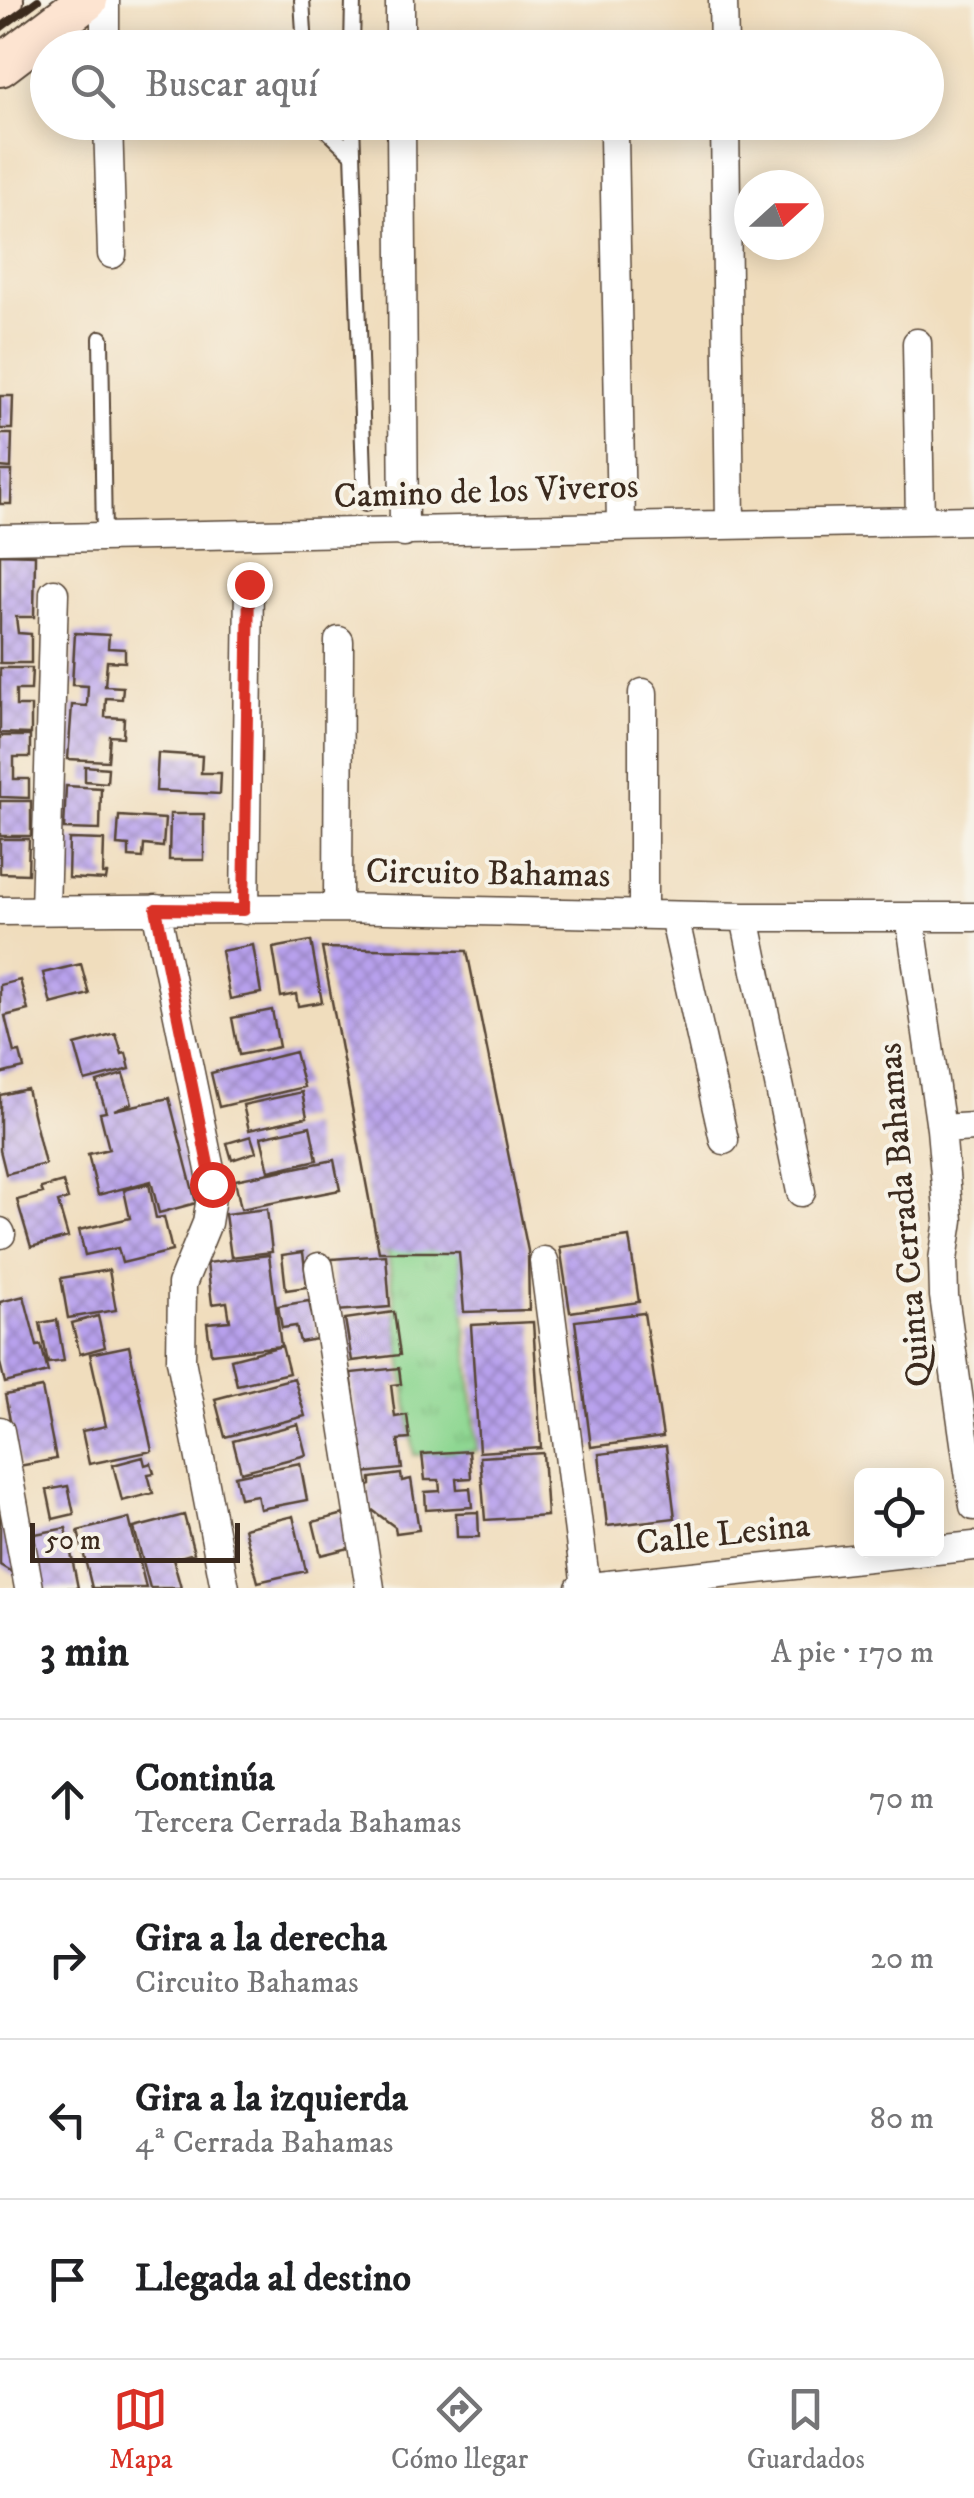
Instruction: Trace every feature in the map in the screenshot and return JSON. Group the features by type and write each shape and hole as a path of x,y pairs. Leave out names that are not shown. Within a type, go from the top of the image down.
{"main road":[{"path":"47,30 87,0"},
{"path":"0,66 30,43"}],"street":[{"path":"105,0 105,30"},
{"path":"400,0 400,30"},
{"path":"724,0 724,30"},
{"path":"109,140 112,254"},
{"path":"401,140 404,532"},
{"path":"614,140 621,525"},
{"path":"725,140 730,524"},
{"path":"917,343 920,521"},
{"name":"Camino de los Viveros","path":"0,539 974,520"},
{"path":"244,910 249,584"},
{"path":"45,910 54,593"},
{"path":"338,908 339,642"},
{"path":"643,914 644,693"},
{"name":"Circuito Bahamas","path":"0,912 338,908 974,918"},
{"path":"156,909 212,1184 207,1222 182,1284 181,1360 225,1588"},
{"path":"674,916 724,1140"},
{"path":"745,917 801,1192"},
{"name":"Quinta Cerrada Bahamas","path":"910,917 941,1129 949,1220 943,1260 944,1296 974,1506"},
{"path":"941,1129 974,1128"},
{"path":"544,1261 583,1588"},
{"path":"319,1267 370,1588"},
{"path":"0,1431 30,1588"},
{"name":"Calle Lesina","path":"944,1549 974,1546"},
{"name":"Calle Lesina","path":"583,1588 862,1558"}],"lane":[{"path":"302,0 304,30"},
{"path":"352,30 353,0"},
{"path":"337,140 352,154"},
{"path":"352,140 365,504"},
{"path":"101,338 104,539"}],"green space":[{"path":"361,1150 459,1252 477,1451 414,1455 388,1253 379,1252"}],"building":[{"path":"0,396 13,396 12,429 0,429"},
{"path":"0,434 12,434 11,468 0,467"},
{"path":"0,471 12,471 11,504 0,504"},
{"path":"0,554 35,555 34,617 16,617 18,633 31,634 31,663 0,663"},
{"path":"75,633 109,635 108,648 125,649 125,662 107,661 105,686 123,687 122,699 106,698 105,717 124,718 123,737 110,736 108,761 68,759 72,705 87,706 88,686 72,685"},
{"path":"0,668 32,668 31,690 16,690 16,706 31,706 31,734 0,733"},
{"path":"0,736 30,736 30,757 14,757 14,779 29,779 29,798 0,797"},
{"path":"158,753 202,756 201,773 221,773 220,794 156,791"},
{"path":"85,766 108,768 107,783 85,781"},
{"path":"66,786 101,788 100,830 64,829"},
{"path":"0,801 31,801 31,836 0,836"},
{"path":"170,814 204,814 204,860 169,860"},
{"path":"119,816 165,819 163,847 144,845 143,858 129,857 129,846 117,845"},
{"path":"0,839 29,839 28,874 0,873"},
{"path":"69,839 104,840 106,880 68,878"},
{"path":"311,941 322,1002 298,1006 296,994 281,997 273,948"},
{"path":"253,945 261,993 230,999 221,951"},
{"path":"322,948 467,951 528,1251 529,1310 464,1312 459,1252 379,1252"},
{"path":"81,964 89,994 51,1004 43,973"},
{"path":"20,980 28,1010 5,1016 14,1053 20,1052 24,1068 0,1074 0,985"},
{"path":"272,1010 279,1047 239,1055 232,1018"},
{"path":"116,1034 130,1069 85,1081 75,1045"},
{"path":"295,1052 304,1087 219,1107 211,1073"},
{"path":"123,1074 132,1103 114,1110 169,1098 196,1203 159,1213 151,1181 98,1195 88,1154 109,1149 100,1113 106,1112 97,1082"},
{"path":"27,1089 45,1164 6,1174 0,1150 0,1095"},
{"path":"302,1092 307,1117 249,1130 243,1105"},
{"path":"310,1126 317,1160 269,1171 261,1137"},
{"path":"251,1136 256,1152 232,1160 227,1143"},
{"path":"334,1160 340,1190 241,1209 235,1180"},
{"path":"63,1182 68,1199 58,1202 68,1237 31,1247 17,1200"},
{"path":"149,1184 156,1218 164,1217 172,1251 122,1263 118,1248 85,1255 79,1230 130,1218 124,1190"},
{"path":"267,1209 272,1252 231,1257 225,1214"},
{"path":"629,1237 639,1302 570,1312 560,1247"},
{"path":"303,1252 307,1287 286,1290 282,1255"},
{"path":"269,1255 281,1346 211,1354 207,1323 230,1321 227,1302 212,1304 207,1263"},
{"path":"386,1255 390,1307 336,1311 332,1259"},
{"path":"109,1270 116,1310 68,1318 61,1278"},
{"path":"24,1296 48,1372 5,1383 0,1363 0,1302"},
{"path":"309,1301 317,1339 300,1342 296,1326 282,1328 278,1306"},
{"path":"394,1312 400,1355 352,1361 345,1319"},
{"path":"644,1313 663,1437 591,1447 575,1321"},
{"path":"98,1316 105,1347 80,1354 72,1323"},
{"path":"57,1320 64,1361 48,1363 40,1323"},
{"path":"533,1322 541,1448 479,1452 471,1325"},
{"path":"129,1346 152,1451 89,1464 82,1431 106,1426 90,1354"},
{"path":"282,1346 289,1373 237,1385 231,1359"},
{"path":"399,1368 401,1384 391,1385 395,1417 407,1415 410,1439 398,1440 402,1469 363,1473 351,1373"},
{"path":"294,1378 305,1416 225,1437 215,1399"},
{"path":"42,1388 56,1459 19,1466 5,1395"},
{"path":"298,1424 306,1455 241,1472 233,1441"},
{"path":"666,1446 675,1518 607,1526 599,1454"},
{"path":"469,1451 471,1478 456,1479 457,1489 470,1488 472,1507 426,1510 425,1492 440,1491 439,1480 425,1480 422,1454"},
{"path":"543,1453 547,1516 485,1520 480,1457"},
{"path":"143,1457 145,1465 151,1463 154,1473 148,1474 153,1493 122,1501 113,1465"},
{"path":"300,1463 307,1500 260,1509 257,1495 240,1498 235,1476"},
{"path":"401,1474 402,1481 411,1479 419,1530 396,1533 395,1527 371,1509 368,1486 371,1478"},
{"path":"68,1486 74,1514 53,1519 47,1490"},
{"path":"8,1506 20,1577 0,1565 0,1508"},
{"path":"478,1512 479,1537 457,1537 456,1513"},
{"path":"348,1513 357,1546 321,1555 313,1522"},
{"path":"184,1515 194,1553 173,1559 181,1588 150,1588 134,1528"},
{"path":"293,1516 306,1571 258,1582 244,1528"},
{"path":"129,1518 146,1588 92,1588 78,1531"},
{"path":"66,1528 78,1588 35,1588 25,1536"}],"railway":[{"path":"0,28 38,0"}],"route":[{"path":"212,1184 156,909 244,910 249,584"}]}
